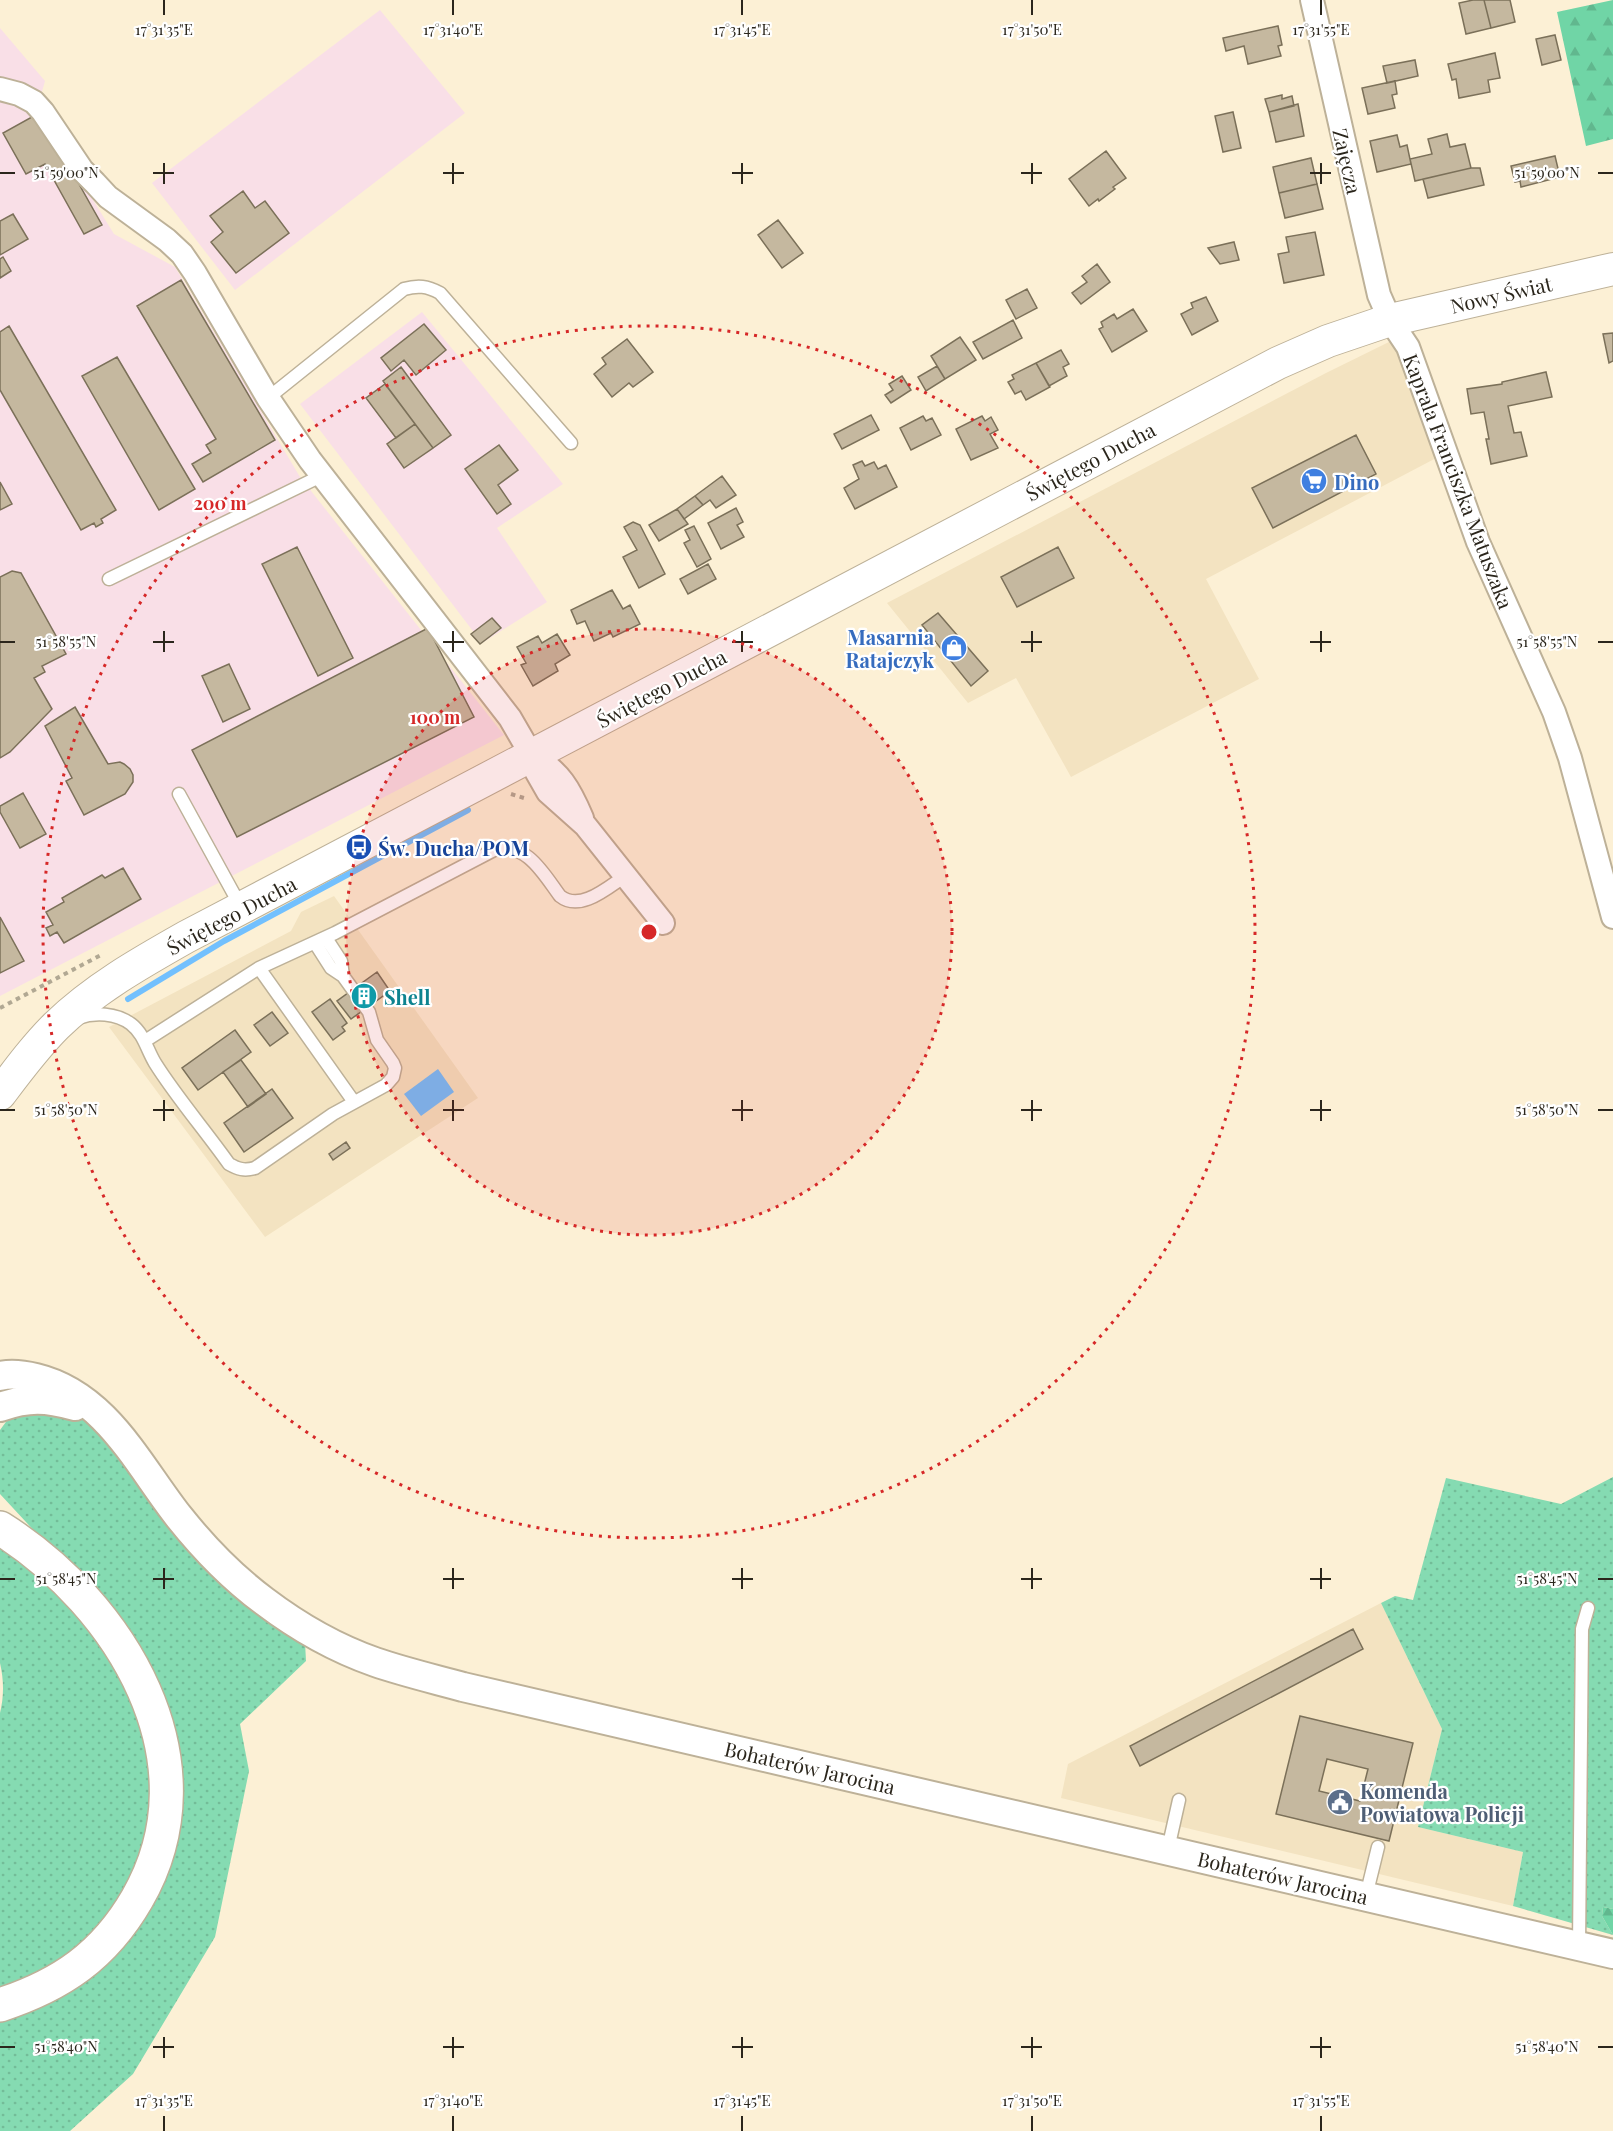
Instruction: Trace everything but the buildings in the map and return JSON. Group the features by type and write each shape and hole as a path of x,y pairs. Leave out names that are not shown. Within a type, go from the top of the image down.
{"highway":[{"path":"0,1504 44,1561"},
{"path":"0,1528 44,1561 105,1624 145,1691 157,1721 168,1788 163,1836 145,1885 129,1914 108,1940 78,1968 48,1987 0,2006"}],"main road":[{"name":"Nowy Świat","path":"1390,320 1613,269"},
{"name":"Świętego Ducha","path":"0,1094 25,1061 57,1026 130,969 1278,363 1328,341 1390,320"}],"street":[{"name":"Zajęcza","path":"1312,0 1379,295 1390,320"},
{"path":"0,89 19,94 34,102 82,170 94,183 182,254 268,398 321,476 510,718 532,756 536,771 548,792 585,825 663,923"},
{"name":"Kaprala Franciszka Matuszaka","path":"1390,320 1408,347 1478,542 1554,712 1570,758 1613,917"},
{"name":"Bohaterów Jarocina","path":"0,1376 8,1374 27,1376 55,1384 82,1398 112,1425 181,1519 223,1565 262,1599 307,1631 374,1661 463,1687 1613,1954"},
{"path":"0,1407 16,1401 37,1399 53,1400 101,1413"}],"lane":[{"path":"268,398 404,289 413,286 427,287 440,293 571,443"},
{"path":"109,579 321,476"},
{"path":"179,794 242,908"},
{"path":"145,1041 259,968 320,940 501,848 518,850 525,854 566,901 582,901 626,876"},
{"path":"57,1026 95,1014 124,1020 132,1025 145,1041 155,1063 229,1164 246,1171 260,1166 354,1102 391,1081 395,1068 391,1058 377,1040 369,1012 343,976 331,968 320,940"},
{"path":"259,968 354,1102"},
{"path":"1578,1946 1582,1629 1588,1608"},
{"path":"1168,1849 1179,1800"},
{"path":"1366,1896 1378,1847"}],"shaded area":[{"path":"380,10 465,113 235,290 152,183"},
{"path":"0,28 45,81 37,109 114,234 175,267 300,477 504,735 0,996"},
{"path":"422,312 563,484 497,528 547,602 482,643 300,404"},
{"path":"1393,340 1440,456 1206,579 1259,679 1071,777 1016,678 968,703 887,603 1326,373"},
{"path":"334,896 478,1098 265,1237 109,1027 291,931 301,912"},
{"path":"1381,1603 1442,1729 1418,1827 1523,1852 1513,1906 1061,1798 1068,1764"}],"green space":[{"path":"1613,0 1613,139 1586,146 1557,12"},
{"path":"14,1411 81,1413 305,1642 306,1661 240,1724 249,1771 215,1937 133,2074 70,2131 0,2131 0,2018 85,1975 177,1783 64,1563 0,1494 0,1430"},
{"path":"1613,1477 1613,1909 1603,1907 1602,1916 1613,1935 1513,1906 1523,1852 1418,1827 1442,1729 1381,1603 1395,1596 1413,1600 1446,1478 1561,1504"},
{"path":"0,1536 57,1594 103,1647 129,1685 154,1774 146,1852 95,1939 0,1996 0,1713 3,1688 0,1663"},
{"path":"1603,1907 1613,1909 1613,1935 1602,1916"}],"water":[{"path":"438,1069 454,1092 421,1116 404,1094"}],"waterway":[{"path":"128,999 224,941 468,810"}],"place":[{"name":"Dino","path":"1314,481"},
{"name":"Masarnia Ratajczyk","path":"954,648"},
{"name":"Św. Ducha/POM","path":"359,847"},
{"name":"Shell","path":"364,996"},
{"name":"Komenda Powiatowa Policji","path":"1340,1802"}]}
